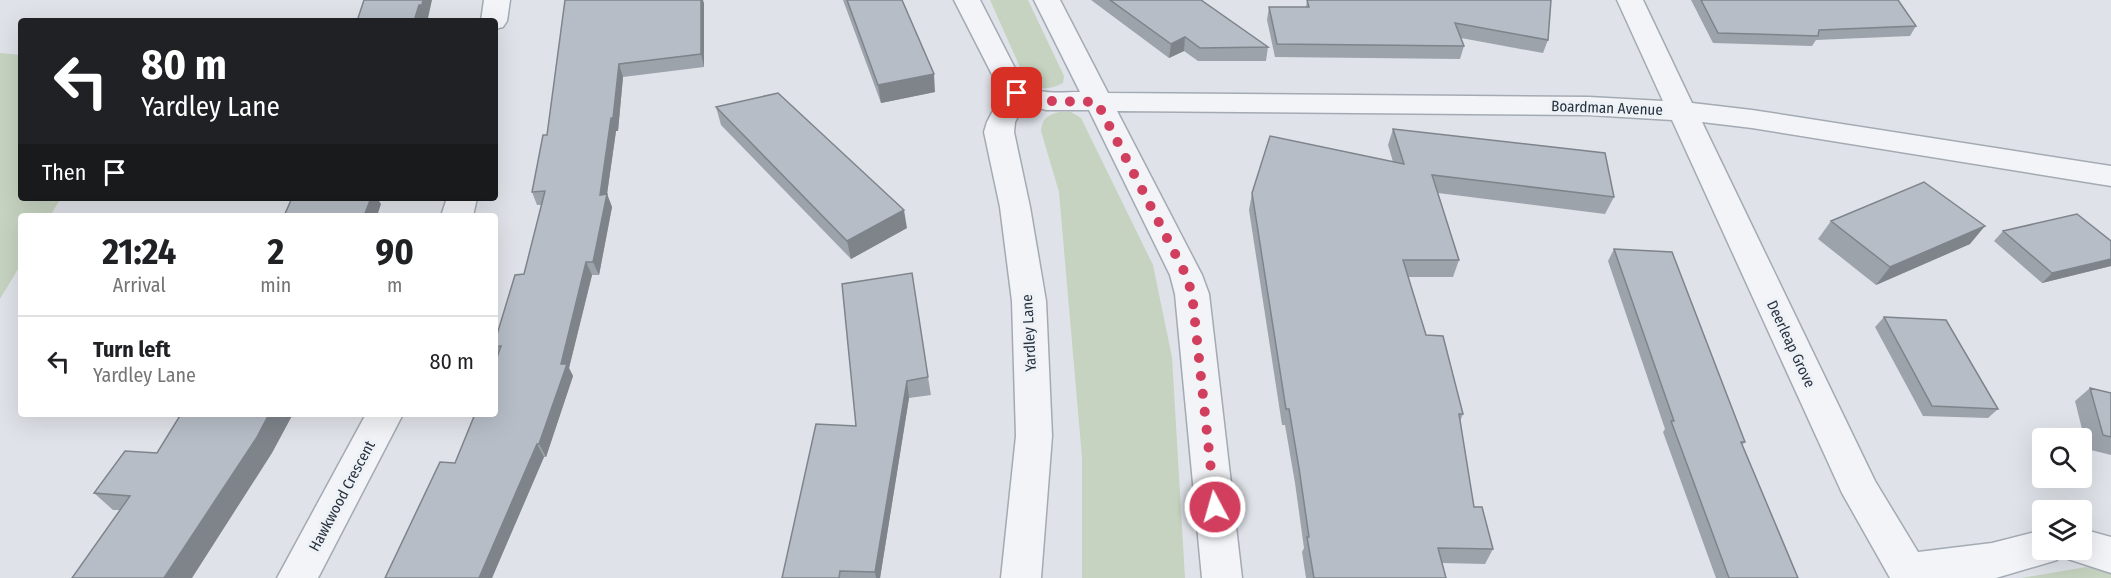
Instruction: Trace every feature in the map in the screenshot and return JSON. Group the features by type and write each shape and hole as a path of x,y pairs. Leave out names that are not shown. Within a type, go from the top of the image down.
{"street":[{"path":"494,18 497,0"},
{"path":"967,0 1010,86 1017,93 1046,101 1097,102"},
{"path":"1047,0 1186,275 1192,294 1222,578"},
{"name":"Deerleap Grove","path":"1630,0 1861,493 1910,575 1992,561 2032,551"},
{"name":"Yardley Lane","path":"1017,93 1001,122 999,132 1015,207 1029,301 1034,436 1021,578"},
{"name":"Boardman Avenue","path":"1097,102 1589,106 1683,111 1752,119 2111,176"},
{"name":"Hawkwood Crescent","path":"297,578 383,417"},
{"path":"2092,550 2111,555"}],"green space":[{"path":"990,0 1028,0 1064,76 1063,83 1045,88 1027,83"},
{"path":"0,53 18,55 18,201 59,201 52,213 18,213 18,269 0,299"},
{"path":"1059,112 1071,112 1081,118 1153,265 1172,357 1185,578 1082,578 1082,458 1059,192 1041,131 1046,118"},
{"path":"2086,567 2108,570 2111,572 2111,578 2021,578"}],"building":[{"path":"364,0 423,0 415,18 358,18"},
{"path":"565,0 701,0 701,54 619,64 613,118 611,118 600,195 607,194 593,262 586,262 561,364 567,364 539,444 537,444 479,578 385,578 440,462 455,463 474,417 498,417 498,354 501,346 498,346 498,331 515,275 524,274 545,191 532,192 543,135 547,135"},
{"path":"847,0 902,0 934,74 878,85"},
{"path":"1110,0 1201,0 1268,47 1200,48 1185,37 1171,44"},
{"path":"1307,0 1551,0 1548,40 1455,23 1464,46 1277,44 1269,7 1309,7"},
{"path":"1701,0 1898,0 1916,26 1819,30 1818,36 1718,33"},
{"path":"778,93 904,210 847,241 716,107"},
{"path":"1393,129 1605,153 1614,197 1432,175 1459,260 1403,260 1426,335 1443,336 1463,414 1459,414 1474,507 1482,507 1493,549 1438,548 1446,578 1314,578 1299,468 1289,409 1286,409 1252,193 1270,136 1404,164"},
{"path":"1924,182 1985,226 1890,267 1831,221"},
{"path":"291,201 370,201 365,213 285,213"},
{"path":"2077,214 2111,241 2111,259 2052,273 2003,231"},
{"path":"1614,249 1672,252 1745,442 1741,442 1798,578 1729,578 1671,421 1674,421"},
{"path":"912,273 928,377 907,381 875,572 840,571 839,578 782,578 816,424 856,426 842,284"},
{"path":"1884,317 1946,320 1998,409 1932,406"},
{"path":"2090,388 2111,393 2111,437 2103,435"},
{"path":"179,417 267,417 257,437 164,578 72,578 130,496 94,493 125,451 157,453"}],"route":[{"path":"1017,93 1046,101 1097,102 1186,275 1192,294 1215,507"}]}
